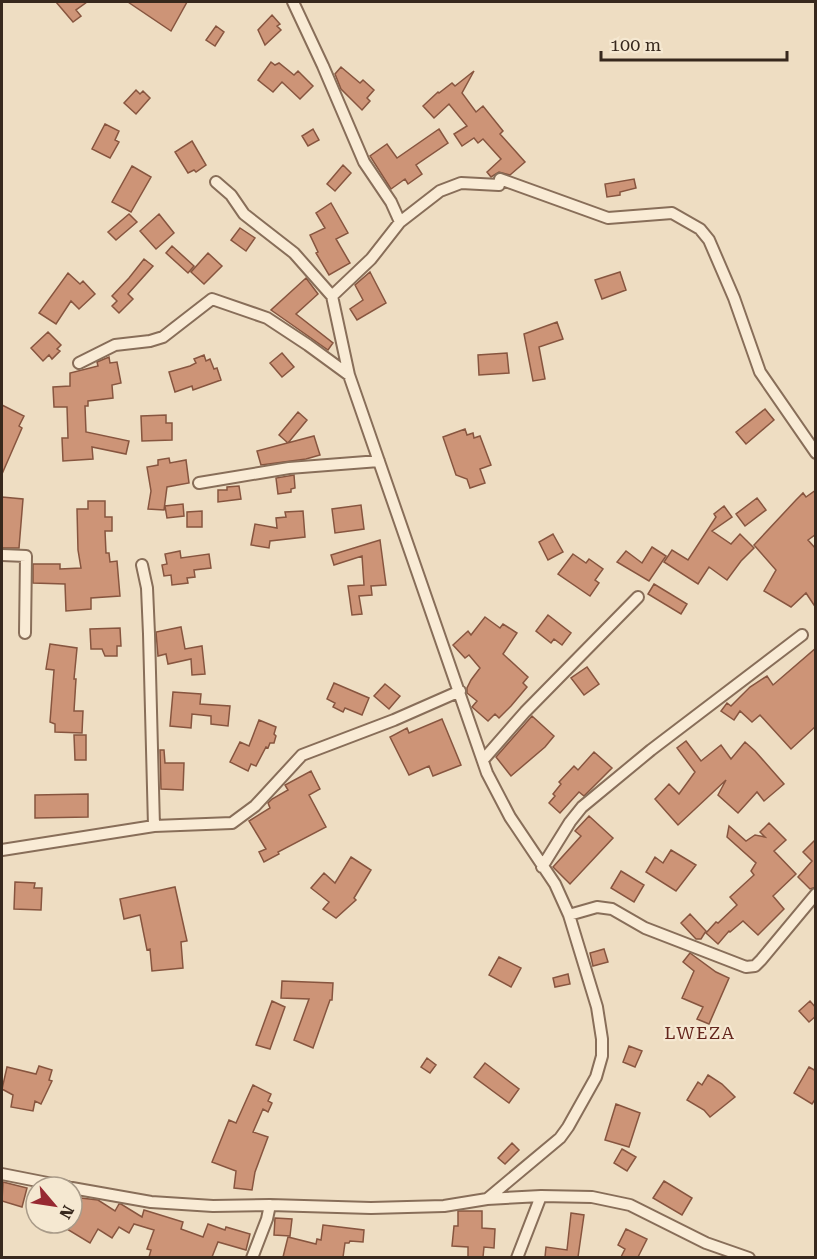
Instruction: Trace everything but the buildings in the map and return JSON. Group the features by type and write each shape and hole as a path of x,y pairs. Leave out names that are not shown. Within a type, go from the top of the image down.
{"street":[{"path":"293,2 364,162 391,202 400,222"},
{"path":"332,296 371,259 400,222 440,191 462,183 499,185 500,179 608,218 672,213 691,222 709,240 734,298 760,372 816,453"},
{"path":"216,182 231,195 244,214 294,253 332,296 349,375 487,773 510,818 555,884 569,915 597,1007 602,1039 600,1065 578,1113 560,1138 487,1199"},
{"path":"79,363 115,345 150,341 163,337 212,299 267,318 349,375"},
{"path":"199,483 289,468 379,461"},
{"path":"2,555 26,556 25,633"},
{"path":"142,565 147,588 154,826"},
{"path":"483,760 532,704 638,597"},
{"path":"542,867 582,807 651,750 802,635"},
{"path":"2,850 154,826 232,823 255,806 302,755 394,720 460,691"},
{"path":"569,915 597,907 612,909 645,928 746,967 752,967 761,960 816,894"},
{"path":"2,1174 24,1178"},
{"path":"84,1190 151,1202 213,1206 270,1204 371,1208 434,1207 487,1199 592,1197 630,1205 706,1243 749,1257"},
{"path":"517,1257 541,1197"},
{"path":"252,1257 267,1219 270,1204"}],"district":[{"name":"LWEZA","path":"700,1033"}]}
